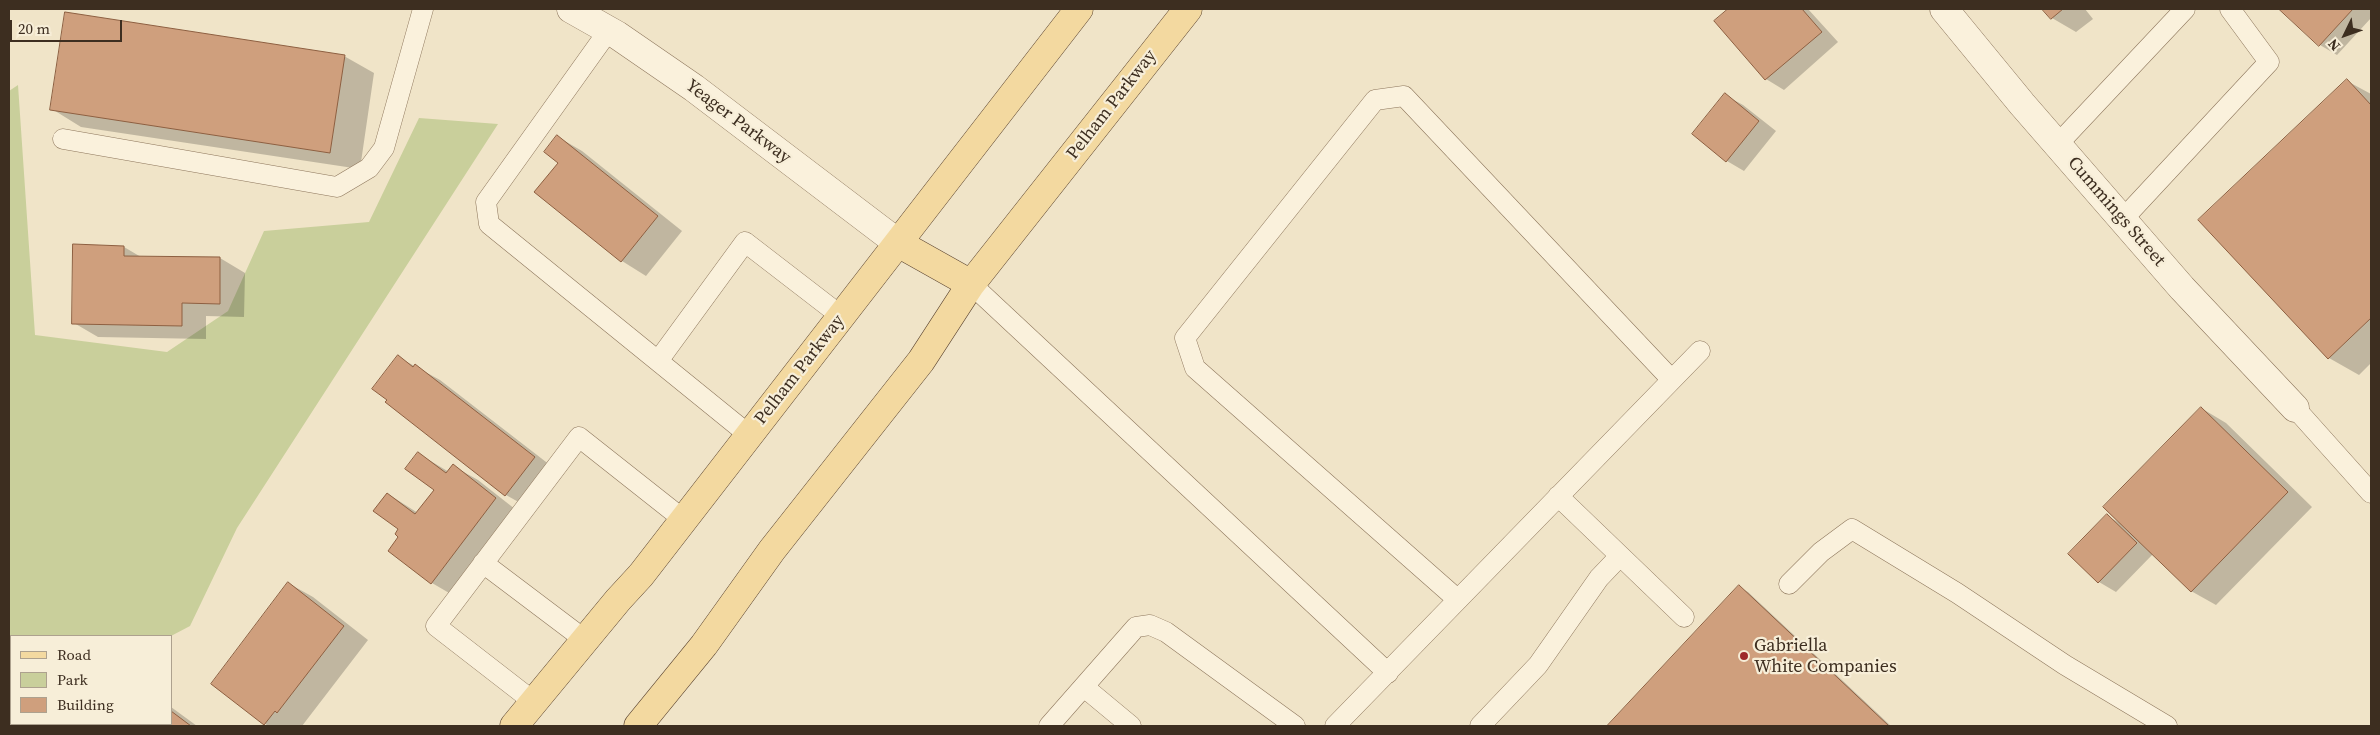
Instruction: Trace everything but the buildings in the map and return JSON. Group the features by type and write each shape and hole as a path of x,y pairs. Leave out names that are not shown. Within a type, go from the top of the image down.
{"main road":[{"name":"Pelham Parkway","path":"514,726 684,520 1079,9"},
{"name":"Pelham Parkway","path":"638,726 704,646 772,550 921,361 971,284 1188,9"},
{"path":"898,243 971,284"}],"street":[{"name":"Yeager Parkway","path":"572,9 608,30 694,88 898,243"},
{"name":"Cummings Street","path":"1944,9 2057,145 2182,288 2295,408"}],"lane":[{"path":"63,139 337,187 369,168 384,148 423,9"},
{"path":"2057,145 2185,9"},
{"path":"2123,220 2269,62 2230,9"},
{"path":"608,30 486,202 489,224 749,435"},
{"path":"1458,600 1195,368 1185,338 1375,100 1404,96 1671,379"},
{"path":"658,361 745,242 841,316"},
{"path":"971,284 1388,673"},
{"path":"1335,726 1700,351"},
{"path":"2295,408 2371,493"},
{"path":"534,702 436,626 579,437 684,520"},
{"path":"1558,496 1684,617"},
{"path":"1789,584 1821,552 1852,529 2065,665 2167,726"},
{"path":"1480,726 1538,666 1599,578 1620,556"},
{"path":"483,563 585,640"},
{"path":"1049,726 1136,626 1150,625 1166,632 1295,726"},
{"path":"1084,687 1131,726"}],"green space":[{"path":"18,85 35,335 167,352 228,311 264,231 369,222 419,118 498,124 237,528 190,626 172,635 10,635 10,725 42,726 9,726 9,91"}],"place":[{"name":"Gabriella White Companies","path":"1744,656"}]}
